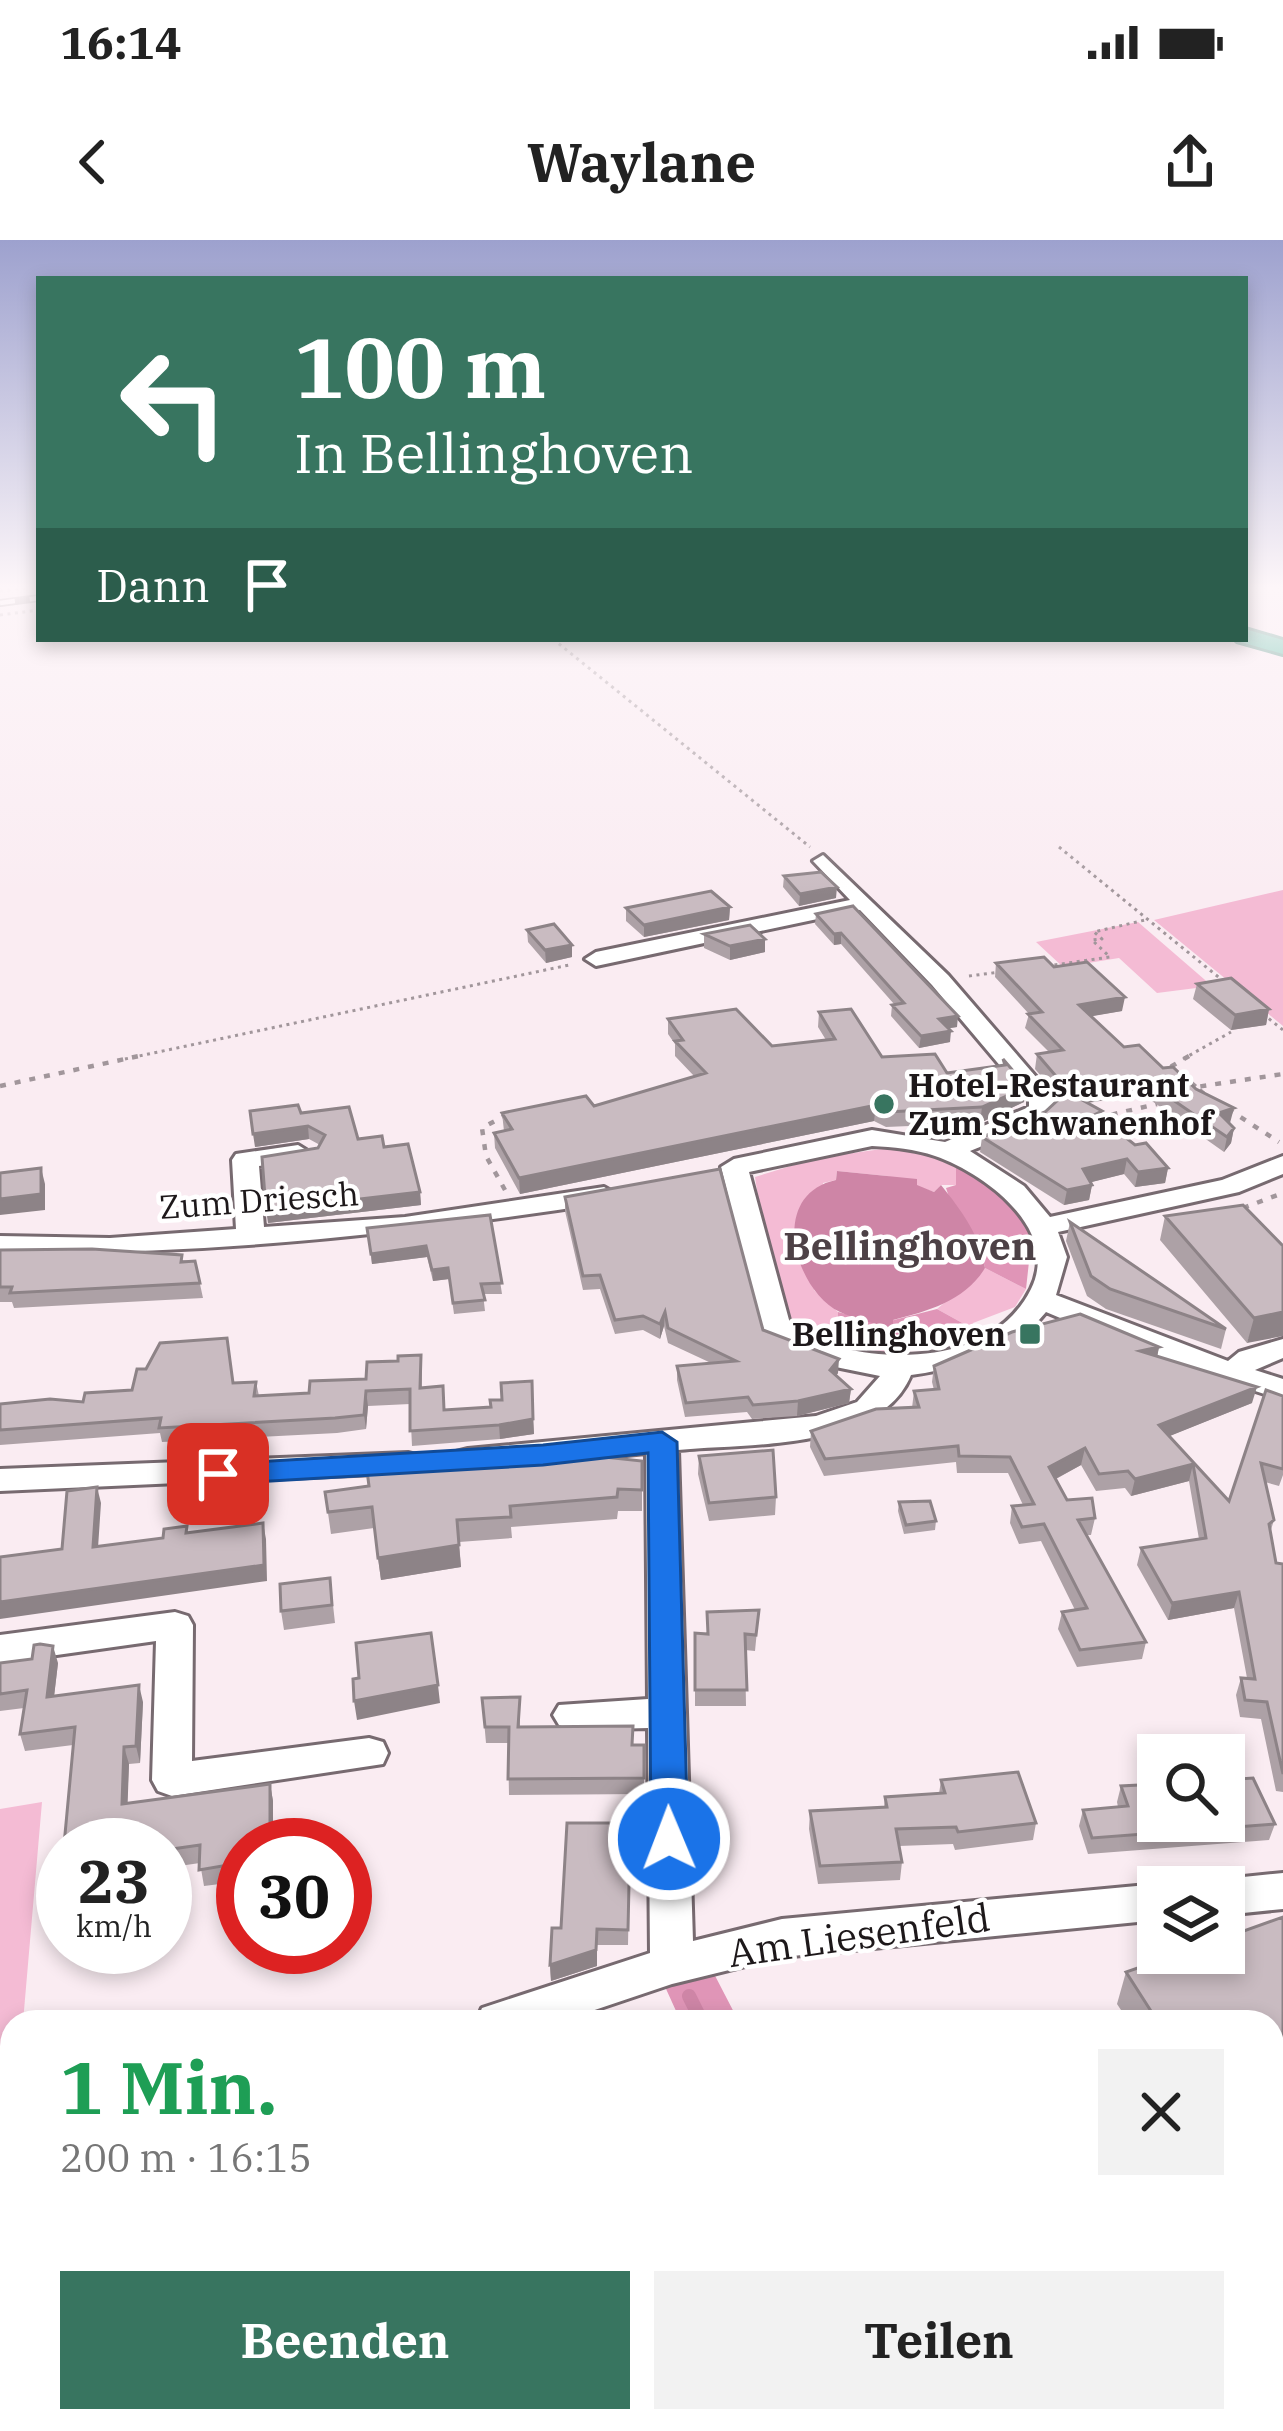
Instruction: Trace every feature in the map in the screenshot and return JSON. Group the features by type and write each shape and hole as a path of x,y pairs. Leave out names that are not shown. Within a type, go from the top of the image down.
{"street":[{"path":"823,861 940,980 1042,1099 1042,1109 1031,1117 952,1150"},
{"path":"596,959 865,903"},
{"path":"872,1138 920,1140 952,1150 992,1172 1047,1226 1052,1266 1042,1300 1019,1328 934,1364 899,1367 852,1364 778,1336 723,1170 872,1138"},
{"path":"251,1237 245,1160 310,1151"},
{"path":"1047,1226 1230,1186 1283,1164"},
{"name":"Zum Driesch","path":"0,1244 110,1246 251,1237 518,1210 624,1191"},
{"path":"1042,1300 1283,1390"},
{"path":"1232,1374 1250,1359 1283,1348"},
{"path":"0,1480 262,1473 543,1455 662,1442 862,1416 892,1394 899,1367"},
{"path":"662,1442 672,1965"},
{"path":"0,1649 175,1625 172,1780 369,1753"},
{"path":"572,1715 667,1713"},
{"path":"1245,1895 1283,1892"},
{"name":"Am Liesenfeld","path":"535,2010 672,1965 782,1938 1137,1904"}],"path":[{"path":"615,690 823,861"},
{"path":"1059,848 1221,979"},
{"path":"1042,967 1110,957 1092,940 1102,939 1094,932 1148,920"},
{"path":"0,1086 596,959"},
{"path":"940,980 1005,971"},
{"path":"1254,1006 1283,1030"},
{"path":"1182,1099 1204,1094 1172,1066 1231,1032"},
{"path":"1196,1087 1283,1074"},
{"path":"1042,1099 1072,1105 1094,1118 1160,1104"},
{"path":"1224,1106 1283,1145"},
{"path":"509,1114 482,1128 481,1141 518,1210"},
{"path":"1256,1222 1242,1209 1283,1193"}],"shaded area":[{"path":"1283,890 1283,1026 1154,920"},
{"path":"1138,922 1212,986 1157,993 1119,958 1063,967 1036,942"},
{"path":"896,1147 956,1162 956,1185 941,1185 934,1192 887,1176 837,1171 836,1180 823,1183 814,1290 838,1312 836,1345 791,1323 762,1223 755,1177 817,1158"},
{"path":"956,1162 985,1180 1033,1225 1026,1289 985,1268 977,1242 946,1188 956,1185"},
{"path":"837,1171 917,1179 917,1185 934,1192 941,1185 974,1234 985,1268 956,1297 893,1320 893,1328 840,1312 811,1285 795,1244 801,1204 815,1189 836,1180"},
{"path":"985,1268 1026,1289 1015,1307 973,1323 975,1330 937,1309"},
{"path":"937,1309 975,1330 896,1354 836,1345 838,1312 882,1323"},
{"path":"42,1802 41,1818 36,1818 24,2010 0,2010 0,1809"},
{"path":"710,1966 733,2010 676,2010 662,1980"}],"building":[{"path":"821,872 837,887 800,894 784,876"},
{"path":"711,891 730,907 644,925 626,908"},
{"path":"853,906 958,1016 939,1019 951,1031 921,1036 892,1005 904,1003 841,933 834,934 816,914"},
{"path":"554,924 572,945 545,950 527,930"},
{"path":"750,925 765,939 730,946 704,934"},
{"path":"1044,957 1054,967 1087,962 1125,997 1079,1005 1124,1047 1139,1045 1163,1068 1173,1067 1196,1089 1234,1108 1219,1113 1234,1128 1227,1137 1144,1080 1068,1092 1102,1111 1096,1114 1135,1145 1146,1143 1168,1168 1138,1172 1127,1159 1083,1169 1092,1185 1067,1190 982,1137 1045,1112 1060,1098 1061,1082 1037,1054 1063,1050 1028,1014 1042,1012 996,963"},
{"path":"1231,978 1269,1009 1235,1015 1197,984"},
{"path":"736,1009 772,1046 835,1039 819,1012 851,1009 882,1057 935,1054 947,1073 1005,1065 1003,1059 1027,1087 982,1107 887,1112 876,1105 519,1178 494,1133 512,1129 502,1113 586,1096 594,1106 706,1073 675,1041 683,1040 668,1019"},
{"path":"298,1105 301,1113 349,1107 358,1139 382,1136 384,1147 408,1144 420,1192 266,1210 262,1157 318,1148 325,1135 308,1126 253,1134 250,1111"},
{"path":"41,1168 41,1194 0,1199 0,1173"},
{"path":"720,1169 763,1330 839,1359 830,1370 851,1389 753,1405 748,1397 686,1403 677,1366 736,1361 668,1328 665,1312 660,1324 643,1316 615,1320 600,1275 583,1276 565,1197"},
{"path":"1243,1205 1283,1246 1283,1312 1254,1318 1165,1216"},
{"path":"490,1215 502,1283 481,1284 485,1300 453,1303 448,1268 432,1270 426,1246 371,1254 367,1228"},
{"path":"1070,1222 1226,1329 1110,1289 1091,1276"},
{"path":"0,1250 182,1255 181,1262 195,1261 200,1283 10,1293 12,1287 0,1287"},
{"path":"1080,1314 1159,1347 1140,1351 1257,1387 1159,1425 1229,1501 1266,1390 1283,1396 1283,1469 1261,1463 1274,1520 1269,1524 1276,1563 1283,1564 1283,1774 1267,1702 1245,1700 1241,1678 1255,1679 1239,1592 1172,1603 1141,1548 1206,1538 1193,1464 1135,1479 1128,1471 1099,1474 1085,1448 1049,1467 1067,1500 1092,1498 1095,1518 1078,1520 1146,1642 1080,1650 1062,1612 1087,1608 1044,1524 1022,1527 1012,1506 1034,1504 1010,1457 959,1456 958,1446 825,1459 811,1431 876,1409 919,1407 914,1391 939,1389 934,1366 1012,1332"},
{"path":"227,1338 233,1383 256,1382 254,1396 309,1393 310,1381 366,1379 367,1362 421,1355 420,1388 443,1386 444,1410 491,1407 490,1400 502,1400 501,1383 532,1381 533,1419 410,1431 410,1389 366,1391 364,1415 335,1418 159,1428 161,1418 0,1430 0,1404 50,1399 83,1402 85,1393 132,1390 137,1369 146,1369 160,1343"},
{"path":"503,1448 505,1463 595,1456 642,1461 642,1490 618,1489 617,1497 510,1506 511,1517 457,1520 459,1545 378,1558 372,1507 328,1512 325,1492 369,1486 366,1463"},
{"path":"773,1450 776,1497 709,1503 699,1456"},
{"path":"97,1487 93,1547 163,1538 164,1529 187,1526 186,1533 263,1523 264,1565 0,1602 0,1557 62,1549 67,1491"},
{"path":"930,1501 936,1521 906,1525 899,1502"},
{"path":"330,1578 332,1605 281,1611 280,1584"},
{"path":"759,1610 756,1635 745,1634 747,1690 695,1690 695,1633 708,1634 707,1612"},
{"path":"431,1633 438,1685 354,1701 353,1679 359,1678 356,1643"},
{"path":"34,1645 53,1646 47,1697 139,1685 136,1746 124,1747 122,1804 270,1784 270,1818 216,1818 216,1867 199,1870 200,1845 192,1846 192,1818 67,1818 75,1727 20,1734 27,1690 0,1694 0,1663 32,1659"},
{"path":"520,1697 518,1727 633,1726 632,1745 644,1745 644,1778 508,1779 509,1727 485,1727 482,1698"},
{"path":"1018,1772 1036,1823 958,1832 956,1827 896,1829 902,1862 820,1866 810,1811 887,1807 885,1797 945,1793 941,1780"},
{"path":"1253,1778 1275,1824 1245,1826 1245,1779"},
{"path":"1137,1785 1137,1835 1092,1838 1083,1810 1128,1806 1121,1786"},
{"path":"567,1823 619,1823 618,1838 630,1838 628,1930 597,1929 596,1950 550,1965 552,1928 561,1928"},
{"path":"1283,1917 1283,2010 1150,2010 1126,1972 1137,1968 1137,1974 1245,1974 1245,1931"}],"waterway":[{"path":"689,1996 696,2010"}],"place":[{"name":"Hotel-Restaurant Zum Schwanenhof","path":"884,1104"},
{"name":"Bellinghoven","path":"1030,1334"}],"district":[{"name":"Bellinghoven","path":"910,1246"}],"route":[{"path":"218,1474 543,1455 662,1442 669,1839"}]}
